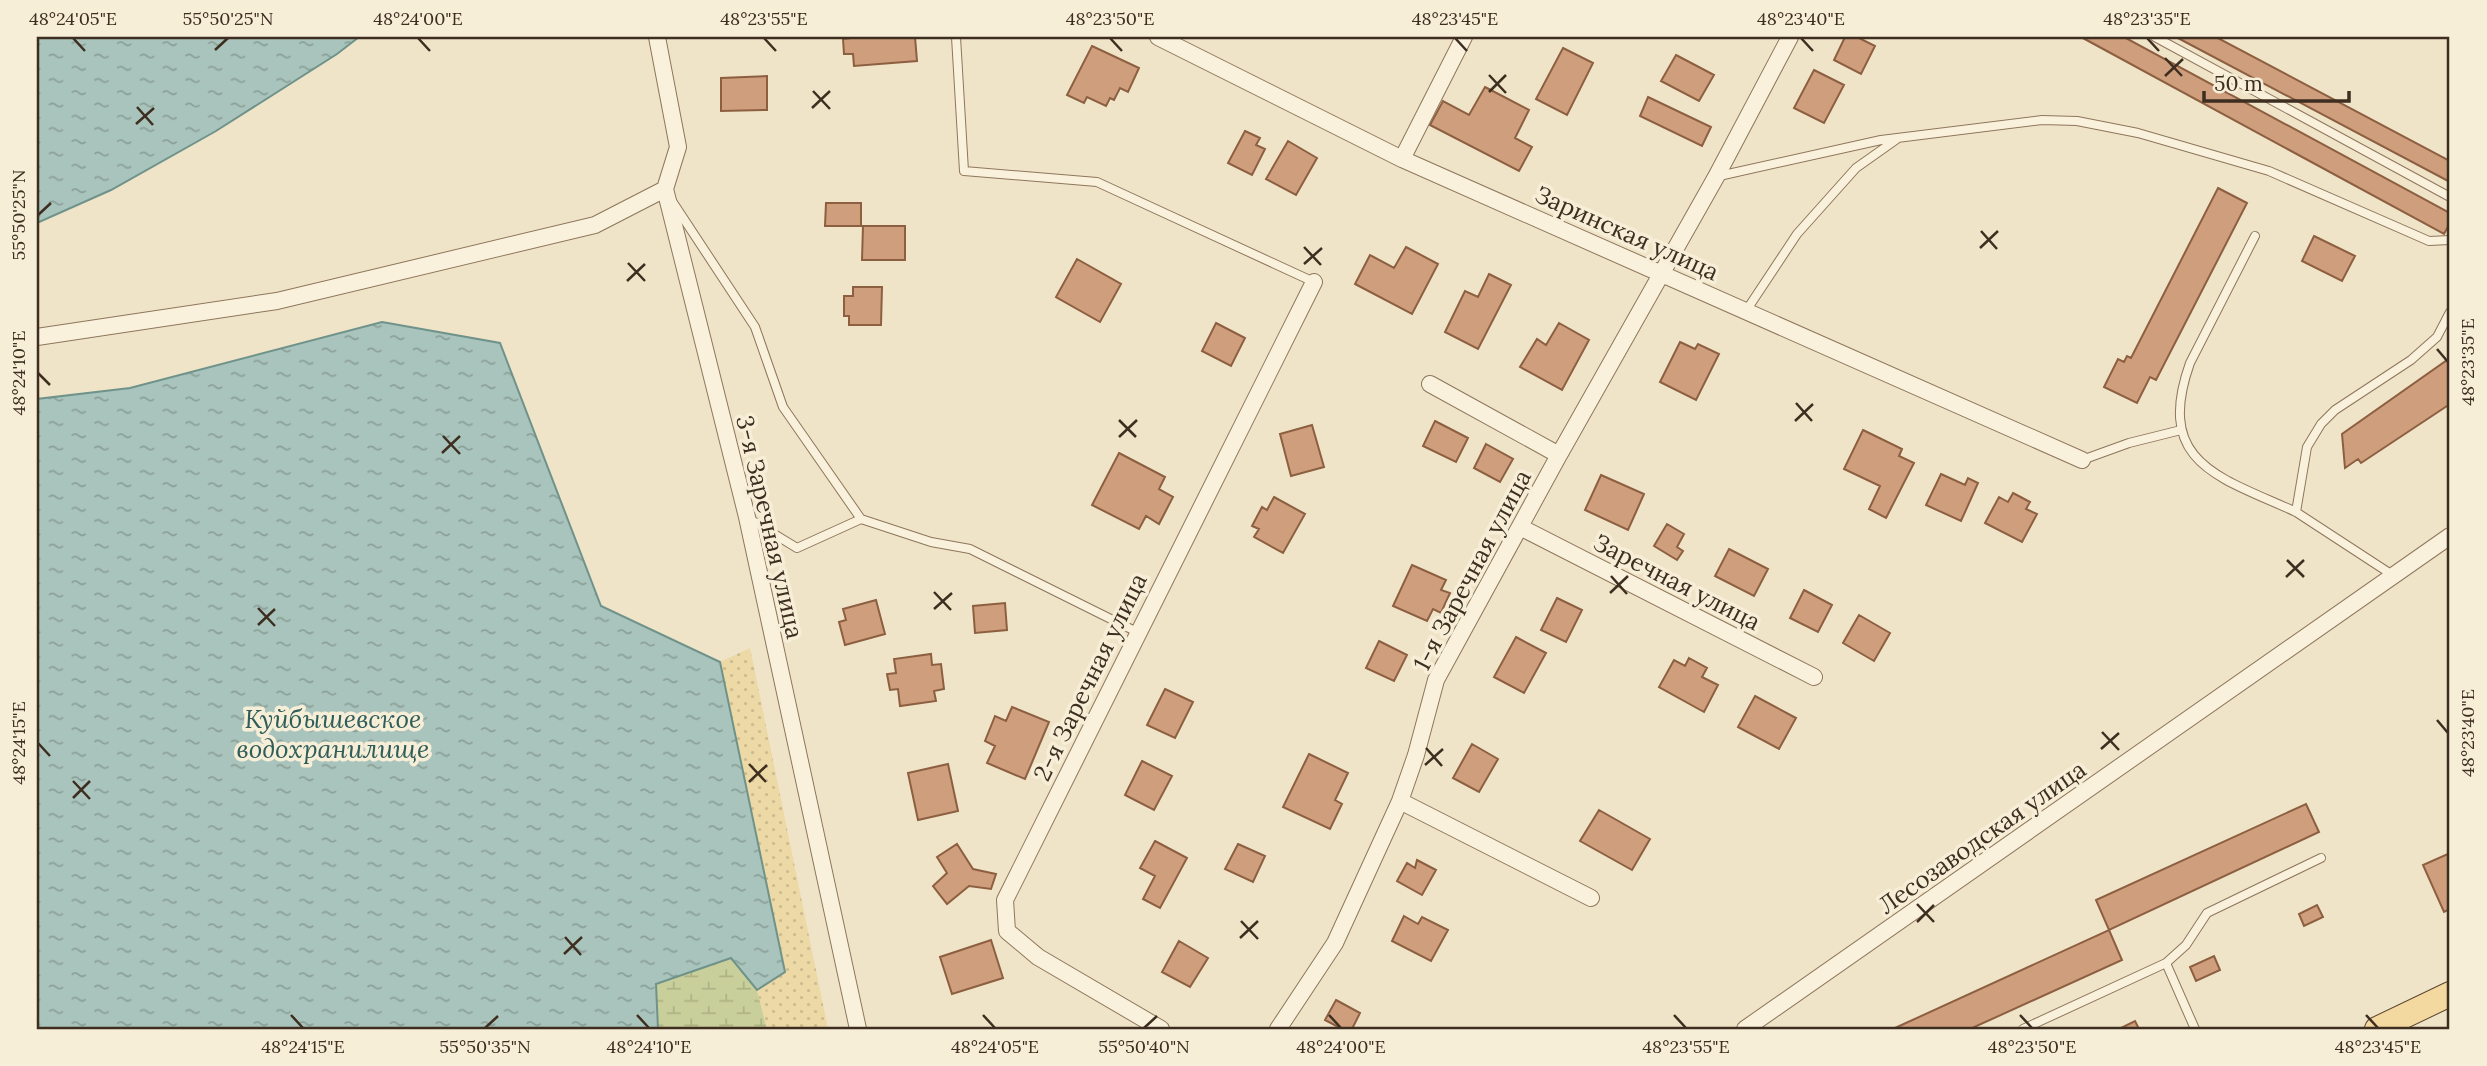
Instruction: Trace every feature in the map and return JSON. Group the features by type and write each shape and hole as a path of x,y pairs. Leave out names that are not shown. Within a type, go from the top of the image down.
{"main road":[{"path":"2377,1029 2450,994"}],"street":[{"path":"37,337 277,301 595,225 664,189 678,146 657,37"},
{"name":"Заринская улица","path":"1158,37 1402,159 2082,460"},
{"path":"1402,159 1464,37"},
{"path":"1559,455 1716,177 1790,37"},
{"name":"3-я Заречная улица","path":"664,189 747,517 858,1029"},
{"name":"2-я Заречная улица","path":"1161,1029 1038,957 1007,931 1005,900 1314,282"},
{"name":"1-я Заречная улица","path":"1278,1029 1335,943 1400,801 1416,755 1436,680 1559,455 1430,384"},
{"name":"Заречная улица","path":"1520,527 1814,677"},
{"name":"Лесозаводская улица","path":"1745,1029 2450,536"},
{"path":"1400,801 1591,898"}],"lane":[{"path":"956,37 964,171 1097,182 1314,282"},
{"path":"2155,37 2450,197"},
{"path":"1716,177 1900,137 2042,120 2077,121 2138,133 2269,171 2429,241 2450,240"},
{"path":"1746,311 1797,234 1856,168 1900,137"},
{"path":"664,189 755,327 783,407 860,519 931,542 970,549 1137,632"},
{"path":"2255,236 2190,363 2183,382 2181,430 2187,447 2199,463 2227,481 2296,512 2394,576"},
{"path":"2296,512 2307,447 2321,424 2335,410 2411,360 2437,337 2450,312"},
{"path":"2082,460 2129,443 2181,430"},
{"path":"747,517 797,548 860,519"},
{"path":"2023,1029 2166,963 2186,945 2207,913 2321,858"},
{"path":"2166,963 2195,1029"}],"green space":[{"path":"731,958 757,990 767,1029 658,1029 655,984"}],"sand":[{"path":"750,648 828,1029 767,1029 757,990 785,971 720,662"}],"water":[{"path":"37,37 359,37 337,54 216,131 111,190 37,223"},
{"name":"Куйбышевское водохранилище","path":"382,322 500,343 601,606 720,662 785,972 757,990 731,958 656,984 658,1029 37,1029 37,399 130,388"}],"building":[{"path":"915,37 917,61 854,66 853,54 844,54 843,39"},
{"path":"1845,37 1857,37 1875,46 1861,74 1834,60"},
{"path":"2081,37 2124,37 2450,213 2450,223 2444,234"},
{"path":"2176,37 2216,37 2450,161 2450,182"},
{"path":"1092,46 1139,68 1128,92 1120,88 1114,100 1110,98 1106,106 1087,97 1084,103 1067,95"},
{"path":"1563,48 1593,63 1567,115 1536,99"},
{"path":"1676,55 1714,75 1699,101 1661,81"},
{"path":"1814,70 1844,85 1824,123 1794,108"},
{"path":"767,76 767,110 721,111 721,78"},
{"path":"1485,87 1529,110 1515,138 1532,147 1519,171 1430,125 1443,101 1469,115"},
{"path":"1648,97 1711,127 1702,146 1640,116"},
{"path":"1245,131 1260,138 1256,145 1265,149 1252,175 1228,163"},
{"path":"1288,141 1317,158 1296,195 1266,179"},
{"path":"2218,188 2247,203 2156,380 2150,377 2137,403 2104,387 2118,359 2124,362 2127,356 2131,358"},
{"path":"826,203 861,203 861,226 825,226"},
{"path":"863,226 905,226 905,260 862,260"},
{"path":"2314,236 2355,256 2342,281 2302,261"},
{"path":"1406,247 1438,264 1412,314 1355,284 1370,255 1394,268"},
{"path":"1077,259 1121,284 1100,322 1056,297"},
{"path":"1489,274 1511,285 1478,349 1445,332 1465,291 1478,297"},
{"path":"853,287 882,287 881,325 849,325 849,316 844,316 844,296 853,296"},
{"path":"1216,323 1245,338 1231,366 1202,351"},
{"path":"1559,323 1589,340 1562,390 1520,367 1537,339 1546,345"},
{"path":"1680,342 1695,349 1698,344 1719,354 1696,400 1660,382"},
{"path":"2450,358 2450,404 2361,463 2358,459 2345,468 2342,434"},
{"path":"1435,421 1468,438 1456,462 1423,446"},
{"path":"1312,425 1324,467 1291,476 1280,434"},
{"path":"1863,430 1902,449 1899,456 1914,463 1886,518 1869,509 1880,486 1844,469"},
{"path":"1486,444 1513,459 1500,482 1474,468"},
{"path":"1119,453 1165,477 1159,489 1173,497 1159,524 1146,516 1139,529 1092,505"},
{"path":"1941,474 1965,485 1968,478 1978,483 1961,521 1926,505"},
{"path":"1601,475 1644,494 1628,530 1585,510"},
{"path":"2013,493 2030,502 2026,509 2037,514 2022,542 1985,523 1999,497 2008,502"},
{"path":"1274,497 1305,514 1283,553 1254,537 1259,529 1252,526 1262,507 1267,510"},
{"path":"1667,524 1684,534 1677,547 1683,551 1677,560 1654,546"},
{"path":"1729,549 1768,569 1754,596 1715,576"},
{"path":"1412,565 1446,580 1441,590 1450,593 1441,613 1433,609 1427,621 1393,606"},
{"path":"1804,590 1832,605 1818,632 1790,618"},
{"path":"1557,598 1582,610 1566,642 1541,630"},
{"path":"876,600 885,634 845,645 839,622 846,620 843,609"},
{"path":"1005,603 1007,630 975,633 973,606"},
{"path":"1859,615 1890,633 1874,661 1843,643"},
{"path":"1516,637 1546,653 1524,693 1494,677"},
{"path":"1379,641 1407,655 1394,681 1366,668"},
{"path":"931,654 932,665 941,664 944,689 934,691 936,701 900,706 898,689 890,690 887,674 896,673 894,659"},
{"path":"1689,658 1707,668 1702,677 1718,685 1704,712 1659,687 1674,660 1685,666"},
{"path":"1165,689 1193,702 1175,738 1147,725"},
{"path":"1755,696 1796,718 1779,749 1738,727"},
{"path":"1012,707 1049,722 1025,779 987,763 995,746 985,741 995,716 1006,721"},
{"path":"1472,744 1498,759 1479,792 1453,778"},
{"path":"1309,754 1348,773 1335,800 1342,804 1330,829 1283,807"},
{"path":"1142,761 1172,776 1154,810 1125,795"},
{"path":"948,764 958,811 918,820 908,773"},
{"path":"2306,804 2319,832 2109,930 2096,900"},
{"path":"1599,810 1650,839 1632,870 1580,841"},
{"path":"1155,841 1187,858 1160,908 1143,899 1155,876 1140,868"},
{"path":"957,844 973,869 996,874 991,889 969,886 947,904 933,886 947,873 937,857"},
{"path":"1238,844 1265,856 1253,882 1225,869"},
{"path":"2450,853 2450,909 2444,912 2423,865"},
{"path":"1417,860 1436,870 1422,895 1397,881 1407,863 1415,868"},
{"path":"2317,905 2323,917 2304,926 2299,914"},
{"path":"1404,916 1418,924 1422,917 1448,930 1431,961 1392,941"},
{"path":"2109,930 2122,960 1970,1029 1895,1028"},
{"path":"991,940 1003,978 952,994 940,957"},
{"path":"1179,941 1208,958 1190,987 1162,972"},
{"path":"2214,956 2220,970 2196,981 2190,967"},
{"path":"1336,1000 1360,1013 1352,1029 1342,1029 1325,1020"},
{"path":"2135,1021 2139,1029 2119,1029"}]}
